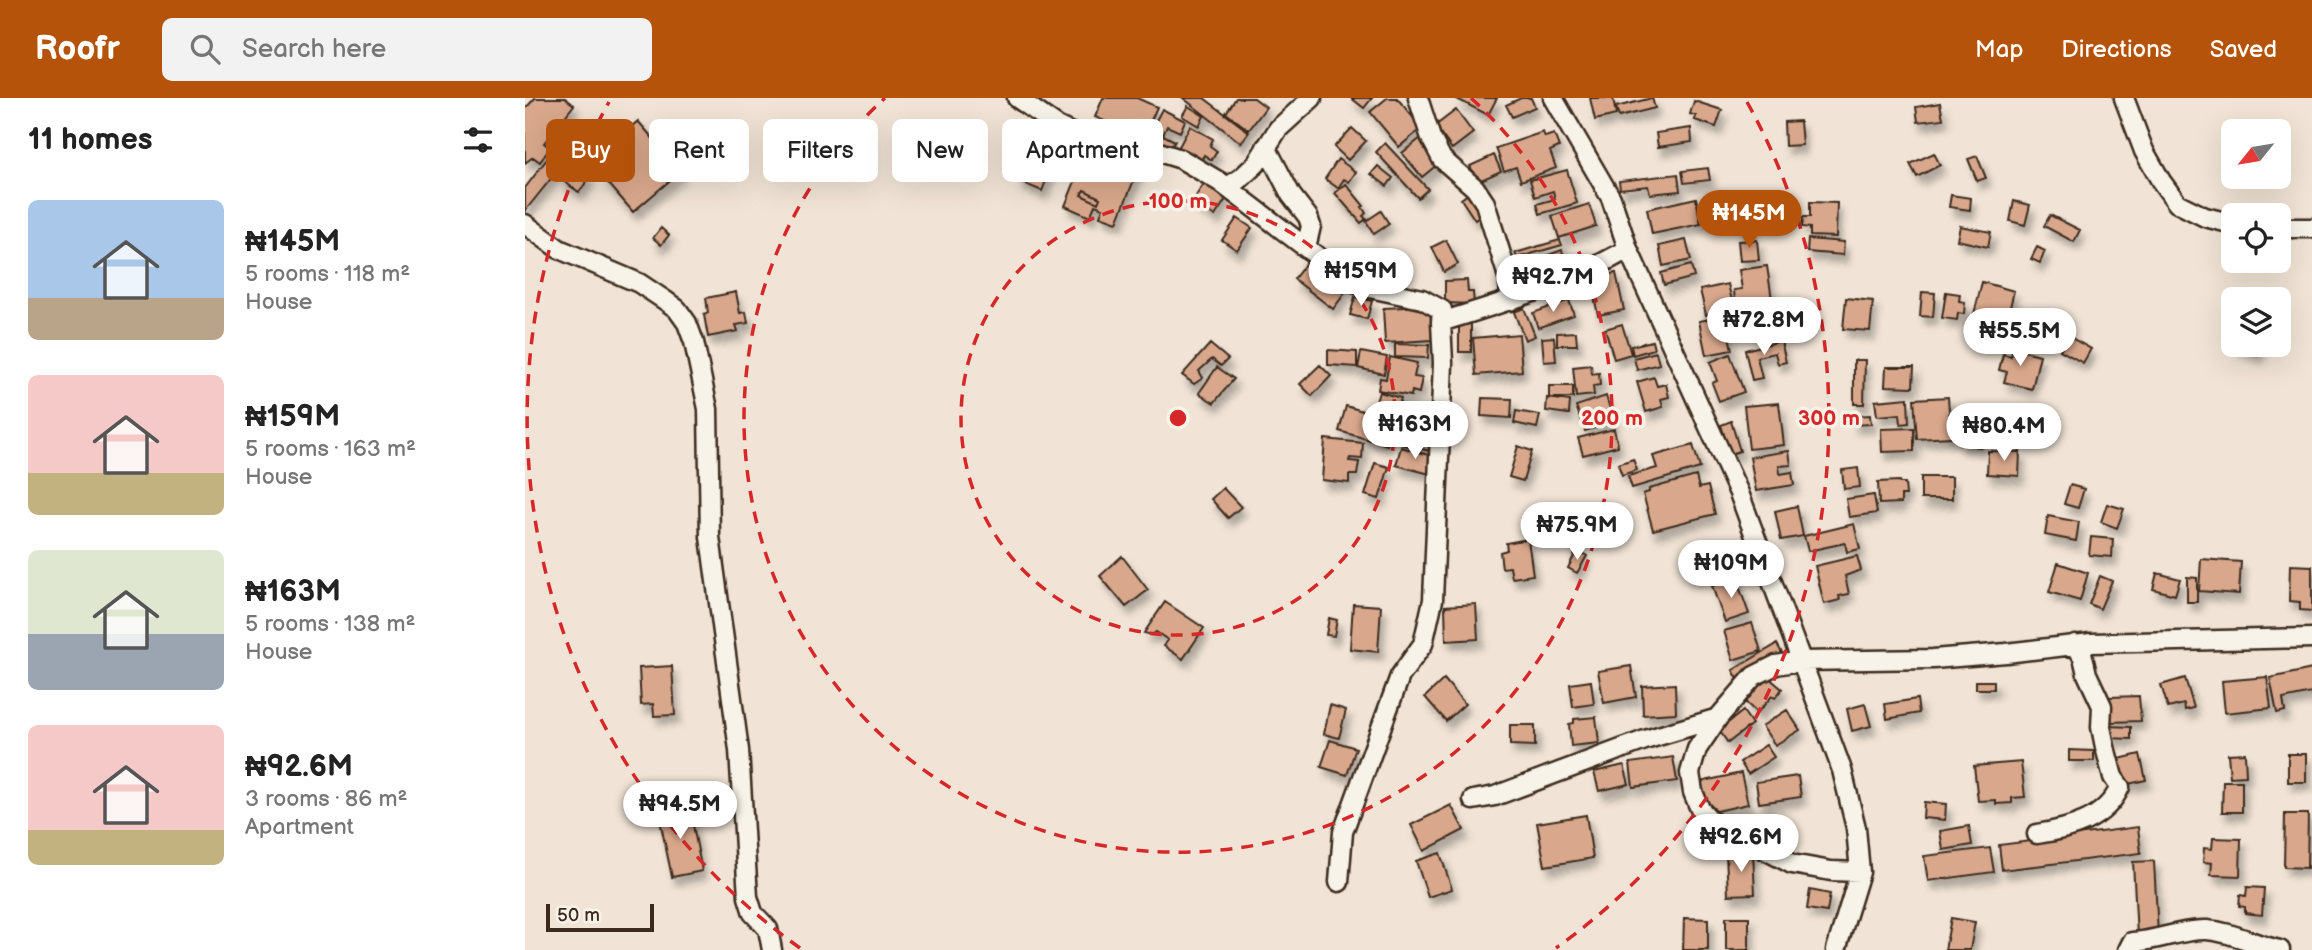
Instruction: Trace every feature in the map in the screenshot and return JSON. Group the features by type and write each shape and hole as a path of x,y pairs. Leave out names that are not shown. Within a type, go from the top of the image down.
{"street":[{"path":"1017,98 1057,126 1086,140 1143,147 1181,159 1227,187 1351,282 1422,299 1442,310 1443,363 1433,600 1423,644 1400,677 1343,832 1339,882"},
{"path":"1227,187 1256,164 1278,129 1312,98"},
{"path":"1418,98 1431,138 1442,159 1475,188 1485,203 1509,280 1510,301"},
{"path":"1553,98 1611,198 1628,249 1739,493 1842,770 1856,828 1860,872 1836,950"},
{"path":"2124,98 2144,151 2177,203 2221,221"},
{"path":"1265,146 1291,195 1308,217 1311,226 1306,248"},
{"path":"525,224 559,249 639,283 677,309 687,323 694,342 708,409 710,537 739,750 748,897 753,912 768,929 772,950"},
{"path":"2291,228 2312,228"},
{"path":"1441,322 1510,301 1595,268 1628,249"},
{"path":"1860,872 1831,871 1792,864 1712,822 1700,809 1693,792 1690,773 1697,748 1718,718 1754,676 1776,666 1801,661 1933,659 2075,644 2312,638"},
{"path":"2037,834 2058,830 2099,814 2109,806 2120,787 2113,778 2105,747 2101,727 2102,706 2087,674 2083,657 2075,644"},
{"path":"1473,800 1495,796 1645,740 1718,718"},
{"path":"2128,950 2132,942 2204,930 2231,933 2263,947 2280,950"}],"building":[{"path":"535,98 565,98 574,105 563,119 546,119 546,154 540,162 533,157 525,163 525,109"},
{"path":"1103,98 1137,98 1157,107 1152,119 1095,117"},
{"path":"1183,98 1204,98 1249,132 1241,143"},
{"path":"1236,98 1254,98 1266,107 1249,130 1226,113"},
{"path":"1351,98 1372,98 1364,108"},
{"path":"1387,98 1397,98 1422,128 1399,147 1370,112"},
{"path":"1455,98 1497,98 1488,115"},
{"path":"1521,98 1531,98 1535,107 1512,117 1506,105"},
{"path":"1590,98 1613,98 1616,115 1595,120"},
{"path":"1652,98 1655,108 1619,117 1616,107"},
{"path":"1694,101 1722,110 1716,127 1695,120 1696,116 1690,114"},
{"path":"1940,103 1943,119 1918,122 1916,107"},
{"path":"1188,106 1204,116 1199,126 1182,116"},
{"path":"1162,109 1185,121 1180,132 1167,126 1163,135 1163,119 1157,119"},
{"path":"1456,110 1473,133 1452,149 1435,126"},
{"path":"638,121 649,134 649,182 668,182 633,212 607,182 635,182 635,124"},
{"path":"1800,121 1802,145 1785,146 1784,122"},
{"path":"1190,126 1213,139 1210,146 1217,151 1212,160 1204,155 1199,165 1176,152"},
{"path":"1352,128 1366,141 1348,160 1334,147"},
{"path":"1691,128 1692,142 1658,147 1656,133"},
{"path":"1543,132 1545,137 1554,134 1559,147 1550,151 1556,168 1521,181 1516,167 1504,171 1496,148"},
{"path":"1426,134 1438,164 1422,177 1402,153"},
{"path":"1163,135 1175,141 1169,152 1163,149"},
{"path":"1385,143 1428,189 1418,198 1376,152"},
{"path":"1934,153 1940,165 1917,177 1910,164"},
{"path":"1494,155 1501,171 1477,182 1470,166"},
{"path":"1977,156 1986,178 1977,181 1968,159"},
{"path":"1338,159 1356,172 1349,182 1344,179 1338,188 1325,179"},
{"path":"546,160 546,182 548,182 525,211 525,188"},
{"path":"1378,166 1393,178 1387,186 1371,174"},
{"path":"1708,168 1710,180 1684,183 1682,171"},
{"path":"1567,170 1577,203 1540,214 1537,204 1555,199 1553,191 1535,197 1530,180"},
{"path":"1678,174 1680,191 1650,194 1648,186 1620,189 1619,181"},
{"path":"565,182 586,182 579,192"},
{"path":"1020,182 1046,182 1042,191"},
{"path":"1075,182 1133,182 1117,222 1100,216 1103,208 1095,205 1090,217 1065,206"},
{"path":"1205,182 1228,196 1215,216 1192,202"},
{"path":"1346,184 1364,206 1362,207 1366,213 1363,216 1366,219 1361,223 1335,193"},
{"path":"1084,190 1100,198 1098,203 1081,195"},
{"path":"1468,194 1482,215 1475,220 1461,199"},
{"path":"1951,195 1971,198 1970,210 1949,207"},
{"path":"1696,198 1701,224 1652,234 1647,209"},
{"path":"2014,201 2030,205 2025,225 2010,221"},
{"path":"1810,202 1837,203 1836,237 1810,236 1810,228 1802,227 1803,217 1810,217"},
{"path":"1589,204 1596,226 1559,238 1552,216"},
{"path":"1381,211 1389,224 1374,234 1366,221"},
{"path":"2050,215 2080,230 2074,242 2044,226"},
{"path":"1237,218 1252,228 1237,250 1222,240"},
{"path":"1960,226 1991,232 1988,247 1957,240"},
{"path":"661,228 669,235 661,245 653,238"},
{"path":"1808,239 1844,242 1843,255 1807,252"},
{"path":"1446,240 1458,264 1444,272 1432,247"},
{"path":"1560,240 1562,245 1517,258 1515,253"},
{"path":"1686,240 1691,260 1663,266 1659,246"},
{"path":"1757,240 1759,260 1740,261 1738,241"},
{"path":"2037,247 2045,251 2040,263 2031,259"},
{"path":"1562,250 1568,268 1543,277 1537,259"},
{"path":"1532,258 1540,277 1515,286 1508,268"},
{"path":"1306,263 1345,293 1333,309 1294,279"},
{"path":"1691,265 1694,277 1664,285 1661,273"},
{"path":"1767,266 1773,306 1745,310 1743,301 1735,302 1734,290 1742,289 1739,270"},
{"path":"1616,273 1624,310 1598,315 1590,278"},
{"path":"1467,280 1468,292 1473,292 1474,304 1445,303 1445,281"},
{"path":"1982,282 2014,291 2006,323 1997,320 1995,328 1981,324 1983,316 1974,314"},
{"path":"1728,284 1734,309 1706,315 1700,290"},
{"path":"736,292 740,313 746,312 748,323 736,325 738,331 708,337 704,315 708,313 706,298"},
{"path":"1922,292 1935,293 1933,317 1920,316"},
{"path":"1946,292 1960,294 1959,301 1965,302 1964,314 1958,313 1957,320 1942,318"},
{"path":"1355,297 1372,301 1367,319 1350,315"},
{"path":"1846,298 1873,301 1870,331 1843,329"},
{"path":"1569,300 1574,315 1538,328 1533,313"},
{"path":"1430,306 1432,340 1385,343 1383,308"},
{"path":"1524,308 1535,336 1525,340 1514,312"},
{"path":"1725,316 1732,350 1706,355 1699,321"},
{"path":"1459,323 1471,323 1471,352 1459,352"},
{"path":"1622,324 1631,354 1614,359 1605,329"},
{"path":"1576,332 1577,345 1557,345 1557,333"},
{"path":"1519,334 1522,371 1476,375 1473,338"},
{"path":"2068,336 2091,349 2083,363 2060,350"},
{"path":"1554,337 1556,361 1544,362 1542,338"},
{"path":"1652,341 1654,349 1633,355 1631,346"},
{"path":"1781,341 1786,362 1778,364 1775,353 1757,357 1762,378 1752,380 1745,350"},
{"path":"1210,344 1228,359 1221,366 1212,359 1199,371 1203,378 1194,384 1182,375"},
{"path":"1395,344 1429,345 1428,358 1395,357"},
{"path":"2013,348 2040,355 2032,389 2004,382 2007,372 1999,370 2003,354 2011,356"},
{"path":"1328,350 1357,352 1357,367 1328,365"},
{"path":"1361,352 1387,357 1384,374 1358,368"},
{"path":"1656,352 1659,364 1637,370 1634,358"},
{"path":"1730,354 1744,392 1719,401 1712,383 1717,381 1710,362"},
{"path":"1390,357 1417,363 1414,377 1422,378 1419,393 1412,391 1411,396 1378,390 1380,378 1386,379"},
{"path":"1854,360 1865,360 1864,404 1854,404"},
{"path":"1320,365 1331,376 1312,396 1300,384"},
{"path":"1591,365 1592,374 1599,373 1600,385 1593,386 1594,395 1576,397 1573,367"},
{"path":"1217,367 1234,379 1214,403 1199,393"},
{"path":"1886,367 1914,367 1913,387 1885,386"},
{"path":"1654,377 1657,386 1666,384 1669,397 1661,399 1663,407 1646,412 1637,382"},
{"path":"1549,386 1573,386 1573,398 1549,398"},
{"path":"1379,392 1401,398 1395,419 1373,412"},
{"path":"1606,396 1614,422 1585,431 1576,406"},
{"path":"1948,397 1951,437 1917,439 1914,399"},
{"path":"1482,398 1512,399 1511,418 1481,416"},
{"path":"1547,398 1570,401 1569,414 1546,411"},
{"path":"1908,398 1909,423 1901,424 1900,414 1877,416 1875,401"},
{"path":"1779,403 1784,445 1749,449 1744,406"},
{"path":"1346,406 1393,420 1387,445 1339,431"},
{"path":"1964,407 1986,410 1981,447 1959,444 1960,434 1954,433 1955,422 1962,423"},
{"path":"1516,411 1540,415 1537,428 1514,423"},
{"path":"1870,415 1871,424 1853,425 1853,416"},
{"path":"1731,421 1740,451 1730,454 1721,425"},
{"path":"1404,428 1434,435 1430,451 1400,444"},
{"path":"1914,428 1914,451 1882,452 1881,429"},
{"path":"1614,429 1618,446 1583,455 1578,438"},
{"path":"1325,439 1363,443 1362,459 1350,458 1349,461 1359,462 1357,475 1349,475 1349,483 1322,480"},
{"path":"1693,445 1700,468 1632,488 1628,476 1657,468 1653,456"},
{"path":"1518,446 1532,451 1523,481 1509,477"},
{"path":"1401,447 1435,457 1430,474 1396,465"},
{"path":"1789,451 1791,465 1779,466 1780,474 1792,472 1794,485 1756,491 1750,457"},
{"path":"1988,451 2020,452 2019,476 1987,474"},
{"path":"1633,459 1637,470 1622,475 1618,464"},
{"path":"1375,463 1389,467 1379,499 1365,495"},
{"path":"1858,468 1860,487 1844,489 1842,470"},
{"path":"1696,476 1699,488 1708,486 1715,514 1653,530 1643,494 1649,492 1649,489"},
{"path":"1921,477 1952,477 1952,499 1921,499"},
{"path":"1878,482 1905,483 1906,495 1901,495 1901,503 1879,504"},
{"path":"2070,485 2084,489 2078,508 2064,504"},
{"path":"1223,488 1241,507 1228,518 1211,499"},
{"path":"1874,495 1877,513 1849,517 1846,499"},
{"path":"2107,504 2124,509 2117,528 2101,522"},
{"path":"1797,506 1803,536 1781,540 1775,511"},
{"path":"2048,516 2079,522 2076,541 2045,535"},
{"path":"1854,524 1860,549 1847,552 1845,543 1808,551 1804,536"},
{"path":"2091,537 2113,539 2112,557 2089,555"},
{"path":"1528,539 1533,575 1512,578 1510,567 1502,568 1500,552 1507,550 1506,543"},
{"path":"1730,548 1734,566 1690,576 1686,558"},
{"path":"1577,550 1587,556 1577,573 1568,568"},
{"path":"1122,556 1148,590 1126,607 1100,576"},
{"path":"1857,556 1861,570 1845,576 1849,594 1839,596 1840,600 1824,604 1815,566"},
{"path":"2201,559 2241,562 2239,594 2199,591"},
{"path":"2058,563 2088,573 2080,601 2049,592"},
{"path":"2290,565 2312,566 2312,611 2300,610 2300,602 2289,601"},
{"path":"2157,573 2180,579 2175,595 2153,589"},
{"path":"2100,576 2112,581 2100,609 2089,604"},
{"path":"2187,577 2197,578 2197,602 2187,602"},
{"path":"1736,578 1749,614 1725,622 1712,586"},
{"path":"1165,602 1204,628 1183,659 1164,646 1168,640 1156,632 1152,635 1144,633"},
{"path":"1353,604 1381,606 1378,652 1350,649"},
{"path":"1476,604 1478,639 1446,641 1445,606"},
{"path":"1329,618 1337,620 1334,636 1326,635"},
{"path":"1752,623 1761,651 1733,660 1724,631"},
{"path":"1777,644 1783,655 1739,681 1733,670"},
{"path":"672,666 675,715 654,716 653,704 641,705 639,668"},
{"path":"1631,666 1636,697 1604,703 1598,671"},
{"path":"2312,669 2312,693 2283,699 2285,711 2277,713 2270,678"},
{"path":"1767,676 1782,689 1757,713 1745,702"},
{"path":"2267,677 2271,708 2225,713 2222,681"},
{"path":"2185,678 2194,708 2185,710 2184,704 2168,708 2161,685"},
{"path":"1444,679 1465,704 1446,721 1425,697"},
{"path":"1591,681 1594,704 1573,707 1570,684"},
{"path":"1976,681 1994,681 1994,689 1976,689"},
{"path":"1675,684 1676,713 1643,715 1642,686"},
{"path":"2139,696 2141,721 2110,722 2109,697"},
{"path":"1917,699 1919,713 1887,719 1885,704"},
{"path":"1865,704 1871,726 1852,731 1847,709"},
{"path":"1330,705 1346,710 1339,738 1324,734"},
{"path":"1787,710 1800,730 1775,745 1762,726"},
{"path":"1743,711 1752,724 1728,743 1719,730"},
{"path":"1596,717 1599,743 1571,746 1569,724 1574,723 1574,719"},
{"path":"1510,725 1535,725 1535,746 1510,745"},
{"path":"2109,726 2131,727 2131,739 2109,738"},
{"path":"1330,740 1356,748 1347,775 1321,767"},
{"path":"1766,745 1774,757 1748,774 1740,762"},
{"path":"2069,750 2094,751 2094,761 2069,761"},
{"path":"2245,753 2246,776 2230,777 2228,754"},
{"path":"2140,754 2146,780 2124,785 2119,759"},
{"path":"2288,754 2306,754 2306,782 2288,782"},
{"path":"1673,757 1677,781 1633,787 1630,763"},
{"path":"2021,762 2025,797 2012,798 2012,803 1978,801 1974,766"},
{"path":"1624,765 1629,784 1599,791 1594,772"},
{"path":"1741,773 1748,804 1708,813 1700,782"},
{"path":"1798,776 1801,797 1759,803 1756,782"},
{"path":"2223,781 2242,781 2242,812 2222,812"},
{"path":"1924,802 1946,804 1945,820 1923,818"},
{"path":"689,805 702,871 672,877 658,811"},
{"path":"1451,805 1464,830 1424,851 1411,825"},
{"path":"2285,814 2308,814 2307,868 2284,867"},
{"path":"1586,815 1593,858 1545,866 1537,823"},
{"path":"1969,826 1972,845 1943,850 1940,831"},
{"path":"2138,827 2141,853 2002,870 1999,845"},
{"path":"2213,838 2241,839 2240,876 2211,875 2212,863 2203,862 2204,848 2212,849"},
{"path":"1990,848 1994,872 1928,881 1924,856"},
{"path":"1753,852 1755,894 1728,895 1726,853"},
{"path":"1440,853 1452,889 1428,897 1416,861"},
{"path":"2154,861 2158,935 2137,936 2133,862"},
{"path":"2247,887 2264,888 2262,915 2245,913 2245,907 2239,906 2240,895 2246,896"},
{"path":"1810,890 1830,894 1827,912 1807,909"},
{"path":"1726,917 1749,917 1749,950 1726,950"},
{"path":"1684,918 1708,919 1708,950 1683,950"},
{"path":"1951,918 1975,922 1970,950 1945,950"}]}
